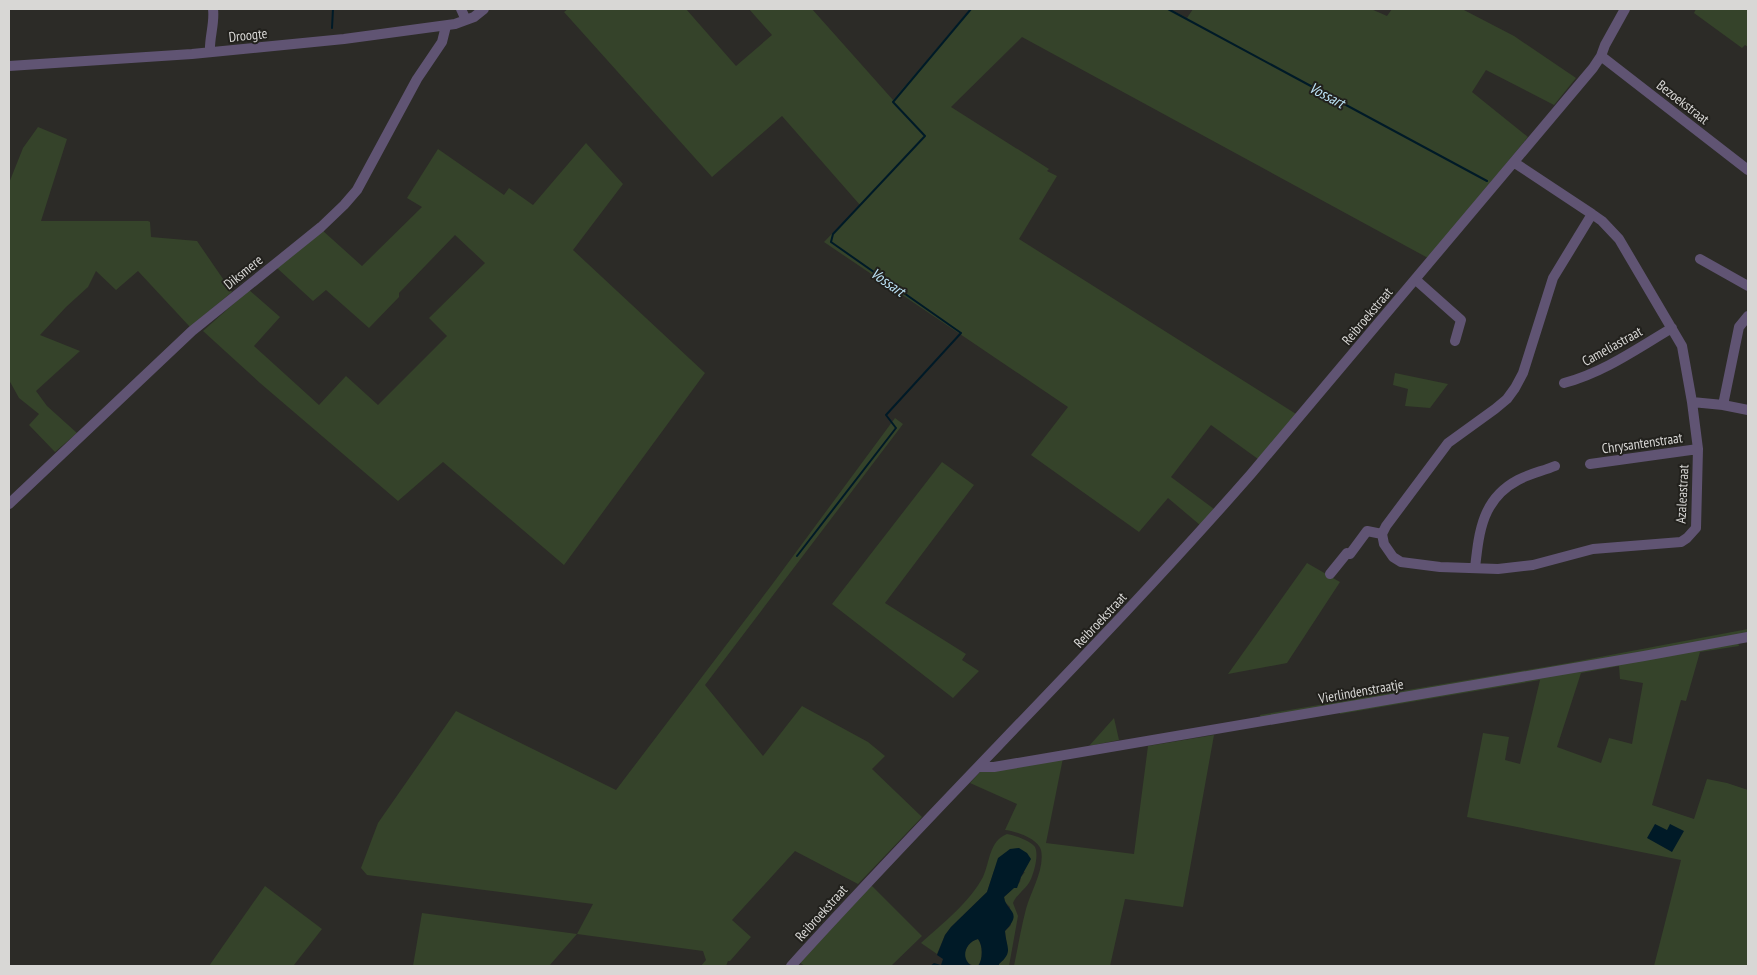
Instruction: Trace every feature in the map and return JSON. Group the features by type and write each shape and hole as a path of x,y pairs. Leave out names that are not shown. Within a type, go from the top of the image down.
{"street":[{"path":"210,52 213,9"},
{"path":"461,9 466,20"},
{"name":"Droogte","path":"9,66 210,52 344,39 446,26 466,20 484,9"},
{"name":"Reibroekstraat","path":"791,966 851,900 1088,654 1196,537 1416,280 1593,68 1625,9"},
{"name":"Diksmere","path":"9,504 192,331 321,227 348,200 361,182 417,79 442,42 446,26"},
{"name":"Bezoekstraat","path":"1601,56 1748,170"},
{"name":"Azaleastraat","path":"1382,534 1387,551 1401,562 1440,567 1498,569 1533,565 1593,549 1681,542 1692,533 1697,522 1698,449 1682,346 1620,239 1602,221 1515,163"},
{"path":"1330,574 1347,553 1350,554 1367,531 1382,534 1448,443 1495,410 1507,399 1523,373 1553,278 1592,214"},
{"path":"1700,259 1748,286"},
{"path":"1416,280 1462,320 1455,341"},
{"path":"1723,405 1739,327 1748,316"},
{"name":"Cameliastraat","path":"1564,383 1577,380 1600,370 1672,328"},
{"path":"1692,402 1748,410"},
{"name":"Chrysantenstraat","path":"1590,464 1698,449"},
{"path":"1475,568 1479,532 1485,514 1492,503 1502,492 1517,481 1554,466"},
{"name":"Vierlindenstraatje","path":"978,768 994,768 1748,637"}],"green space":[{"path":"568,9 686,9 736,66 772,35 749,9 812,9 893,100 970,9 1170,9 1187,18 1193,9 1371,9 1387,16 1392,9 1462,9 1514,36 1576,78 1554,105 1486,70 1472,92 1528,137 1428,258 1022,37 951,107 1049,169 1047,171 1057,176 1019,239 1296,414 1258,459 1211,425 1171,477 1214,509 1200,525 1168,498 1139,532 1031,455 1068,407 824,242 860,205 782,116 712,177 564,12"},
{"path":"1696,9 1748,9 1748,47 1745,45 1742,48 1694,13"},
{"path":"38,127 67,139 41,221 148,221 150,222 151,237 197,241 232,292 190,327 138,271 116,290 96,271 88,287 40,335 80,351 36,391 47,406 77,433 55,452 29,425 39,414 19,398 9,380 9,183 23,148"},
{"path":"586,143 623,184 573,250 705,373 564,565 443,462 398,501 260,383 203,331 249,290 280,317 254,346 319,405 346,376 378,405 447,336 429,318 485,263 455,235 399,293 399,297 369,328 326,290 313,301 277,268 322,230 362,266 422,207 407,198 438,149 504,195 509,188 533,205"},
{"path":"1395,373 1448,384 1430,408 1405,406 1408,389 1393,385"},
{"path":"895,418 903,424 705,685 763,756 802,706 868,742 885,756 872,769 922,817 858,884 795,851 732,920 751,937 728,961 726,966 701,966 706,960 703,951 577,934 593,904 367,875 361,868 378,823 456,711 616,790 771,586"},
{"path":"942,462 974,485 885,603 966,654 962,660 979,671 953,698 832,604"},
{"path":"1307,563 1340,582 1287,663 1228,674"},
{"path":"1748,629 1748,634 1736,637 1739,646 1700,652 1686,701 1681,700 1652,805 1694,819 1707,779 1748,790 1748,966 1654,966 1681,860 1467,817 1483,733 1509,737 1505,760 1520,764 1540,680 1340,714 1338,705 1261,720 1260,715 1568,663","holes":["1619,666 1620,679 1643,683 1632,744 1609,738 1601,763 1557,747 1581,673"]},
{"path":"1114,718 1119,740 1089,746"},
{"path":"1214,735 1183,907 1125,899 1110,966 1014,966 1026,909 1041,865 1041,850 1036,842 1031,839 1005,830 1017,804 970,783 980,772 1063,758 1046,843 1134,854 1148,746"},
{"path":"1007,834 1030,843 1036,850 1036,859 1030,881 1013,903 1018,916 1009,966 999,966 1006,953 1005,931 1011,925 1010,907 1005,902 1004,897 1020,882 1025,872 994,871 987,892 951,927 945,935 937,954 921,943 971,895 983,877 993,847 1001,837"},
{"path":"871,885 922,936 891,966 805,966 799,962"},
{"path":"265,886 322,929 294,965 304,966 209,966"},
{"path":"422,913 577,934 549,966 413,966"},
{"path":"978,939 982,952 978,966 968,962 965,959 965,954 969,945"}],"water":[{"path":"1655,824 1667,830 1670,824 1684,831 1672,852 1647,838"},
{"path":"1019,848 1027,853 1031,859 1017,888 1014,888 1004,897 1005,902 1014,915 1005,931 1008,953 1004,960 999,966 978,966 982,952 978,939 967,947 965,955 968,963 972,966 930,966 934,963 941,965 943,959 937,955 945,935 987,892 998,858 1010,849"}],"waterway":[{"path":"332,28 333,9"},
{"name":"Vossart","path":"797,556 896,428 886,415 961,333 831,242 833,234 925,136 893,102 971,9"},
{"name":"Vossart","path":"1168,9 1487,181"}]}
